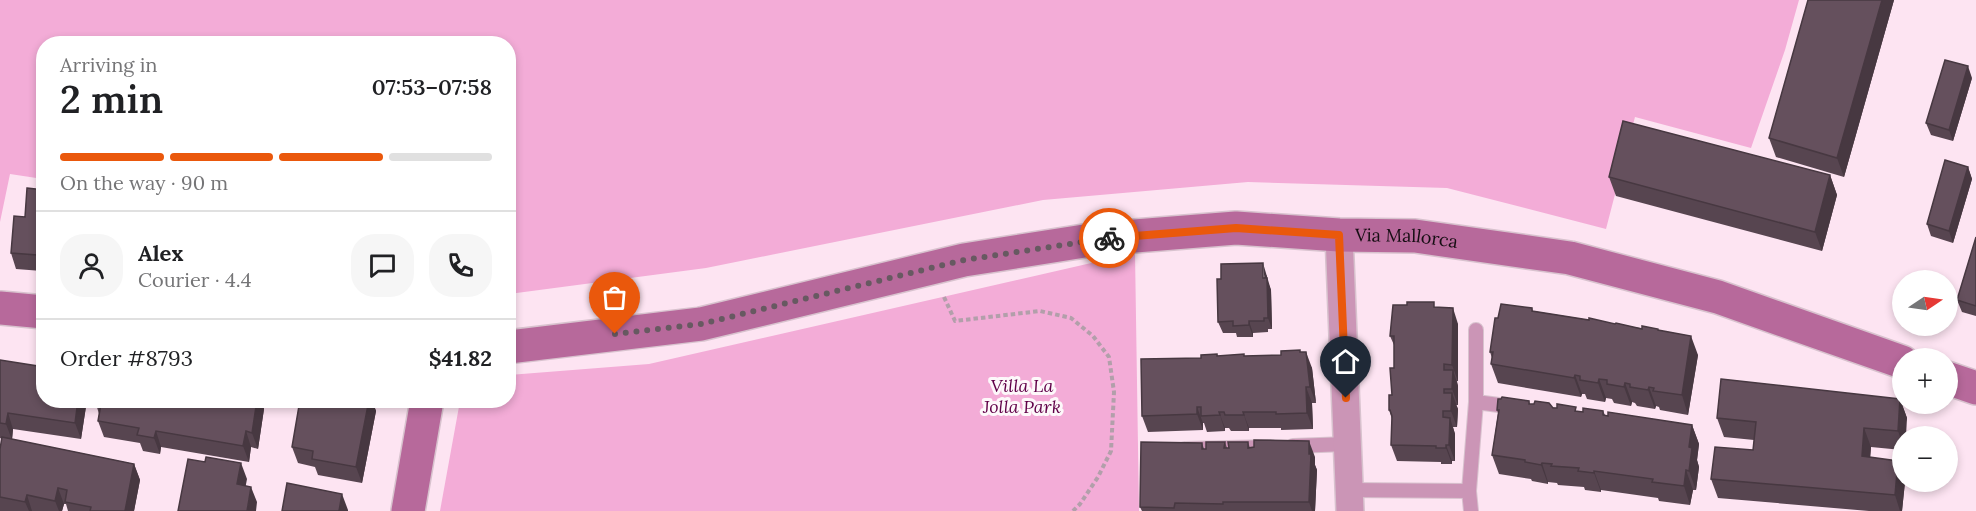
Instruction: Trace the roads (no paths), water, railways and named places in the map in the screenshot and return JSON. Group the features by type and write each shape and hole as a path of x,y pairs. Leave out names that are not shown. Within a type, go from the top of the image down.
{"street":[{"name":"Via Mallorca","path":"516,345 701,324 964,260 1097,239 1236,228 1339,235 1415,236 1570,258 1718,297 1892,358"},
{"path":"1339,235 1349,501"},
{"path":"0,308 36,311"},
{"path":"1958,382 1976,388"},
{"path":"408,511 426,408"}],"lane":[{"path":"1471,511 1468,491 1476,402 1476,330"},
{"path":"1476,402 1533,410"},
{"path":"1173,450 1347,444"},
{"path":"1349,501 1468,491"}],"park label":[{"name":"Villa La Jolla Park","path":"1022,396"}]}
